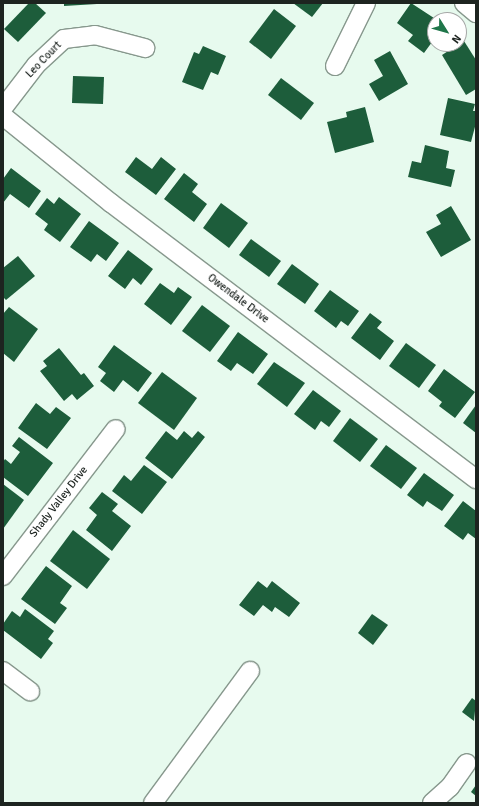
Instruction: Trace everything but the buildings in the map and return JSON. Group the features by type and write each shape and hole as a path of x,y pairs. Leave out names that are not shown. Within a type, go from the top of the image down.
{"street":[{"path":"335,66 366,3"},
{"path":"464,3 476,14"},
{"name":"Leo Court","path":"3,108 36,65 64,39 95,35 145,48"},
{"name":"Owendale Drive","path":"3,116 111,203 476,479"},
{"name":"Shady Valley Drive","path":"3,576 116,429"},
{"path":"3,671 30,692"},
{"path":"153,803 250,671"},
{"path":"432,803 450,787 467,763"}]}
